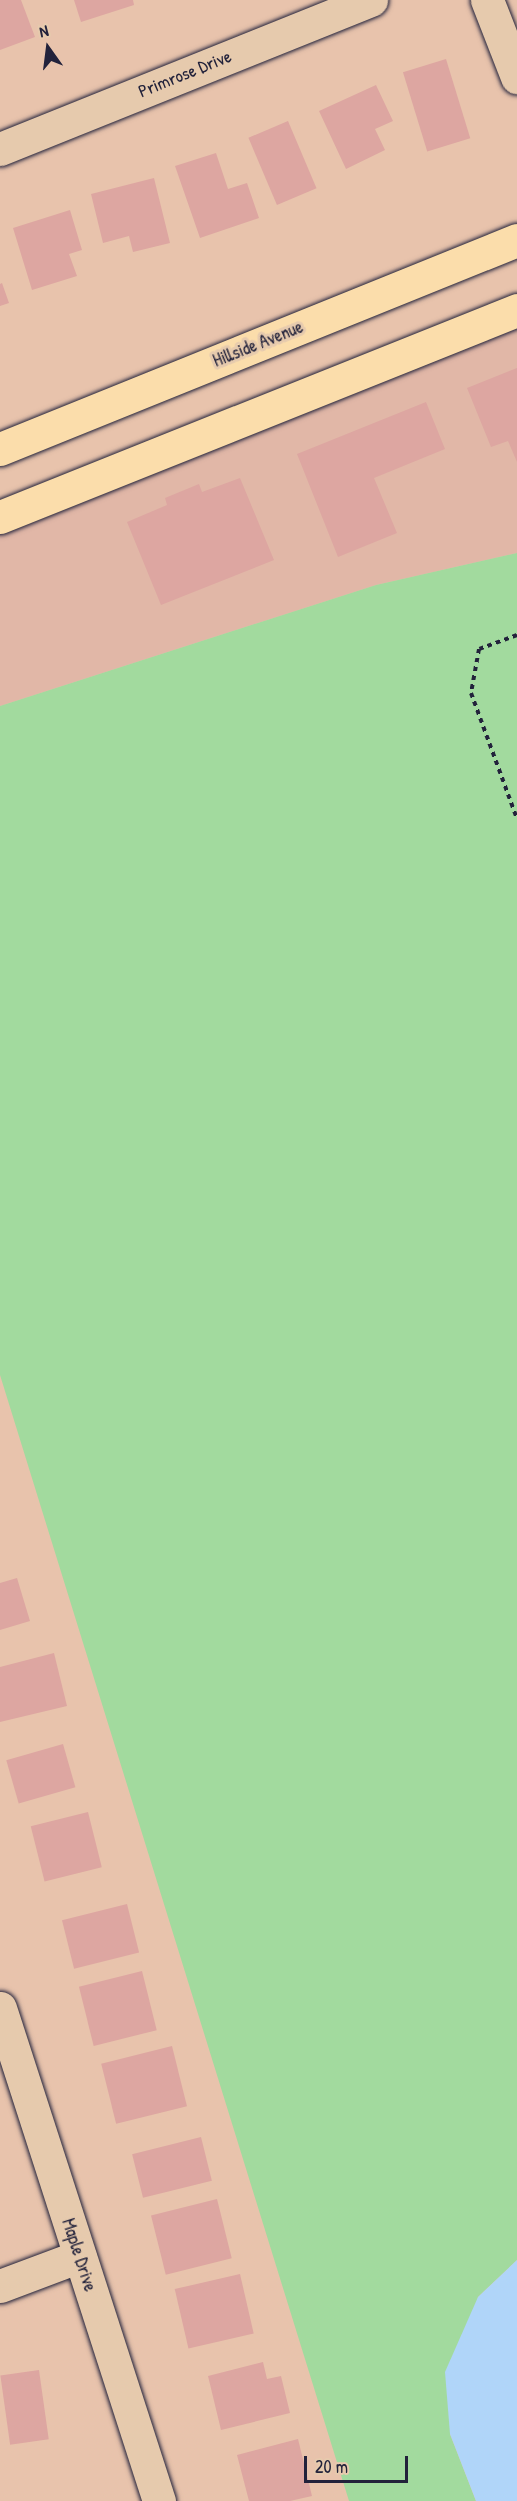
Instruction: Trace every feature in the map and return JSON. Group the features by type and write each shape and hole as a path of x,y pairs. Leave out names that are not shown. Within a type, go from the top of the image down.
{"main road":[{"name":"Hillside Avenue","path":"0,449 517,240"},
{"path":"0,517 517,310"}],"street":[{"name":"Primrose Drive","path":"0,149 371,0"},
{"path":"487,0 517,77"},
{"name":"Maple Drive","path":"0,2008 159,2501"},
{"path":"0,2286 80,2256"}],"path":[{"path":"517,635 479,649 471,693 517,819"}],"shaded area":[{"path":"517,310 517,553 376,585 0,706 0,517"}],"green space":[{"path":"517,553 517,2260 478,2297 450,2434 476,2501 349,2501 0,1375 0,706 376,585"}],"water":[{"path":"517,2260 517,2501 476,2501 450,2434 445,2372 478,2297"}],"building":[{"path":"0,0 21,0 35,37 0,50"},
{"path":"74,0 133,0 134,5 81,22"},
{"path":"446,59 470,138 427,152 403,72"},
{"path":"376,85 393,121 375,129 385,150 346,169 319,111"},
{"path":"288,121 317,188 277,205 248,138"},
{"path":"216,153 228,189 247,183 259,218 200,238 175,166"},
{"path":"154,178 170,243 133,252 129,236 103,243 91,194"},
{"path":"70,210 82,250 69,254 77,276 32,290 13,228"},
{"path":"2,283 9,303 0,306 0,284"},
{"path":"517,368 517,462 508,441 491,447 467,388"},
{"path":"426,402 445,449 374,478 397,533 338,557 297,454"},
{"path":"240,478 274,560 161,605 127,522 167,505 165,498 199,484 202,492"},
{"path":"17,1578 30,1621 0,1630 0,1583"},
{"path":"54,1653 67,1706 0,1722 0,1667"},
{"path":"63,1744 75,1787 19,1804 6,1760"},
{"path":"88,1812 102,1867 45,1882 31,1826"},
{"path":"127,1904 139,1953 74,1969 62,1920"},
{"path":"142,1971 157,2030 94,2046 79,1987"},
{"path":"172,2046 187,2106 116,2124 101,2064"},
{"path":"201,2137 212,2181 143,2198 132,2154"},
{"path":"217,2199 232,2258 166,2275 151,2215"},
{"path":"240,2274 254,2333 188,2349 175,2289"},
{"path":"263,2362 267,2379 281,2376 290,2413 221,2430 208,2376"},
{"path":"39,2370 49,2439 10,2445 0,2375"},
{"path":"298,2439 312,2496 290,2501 249,2501 237,2455"}]}
